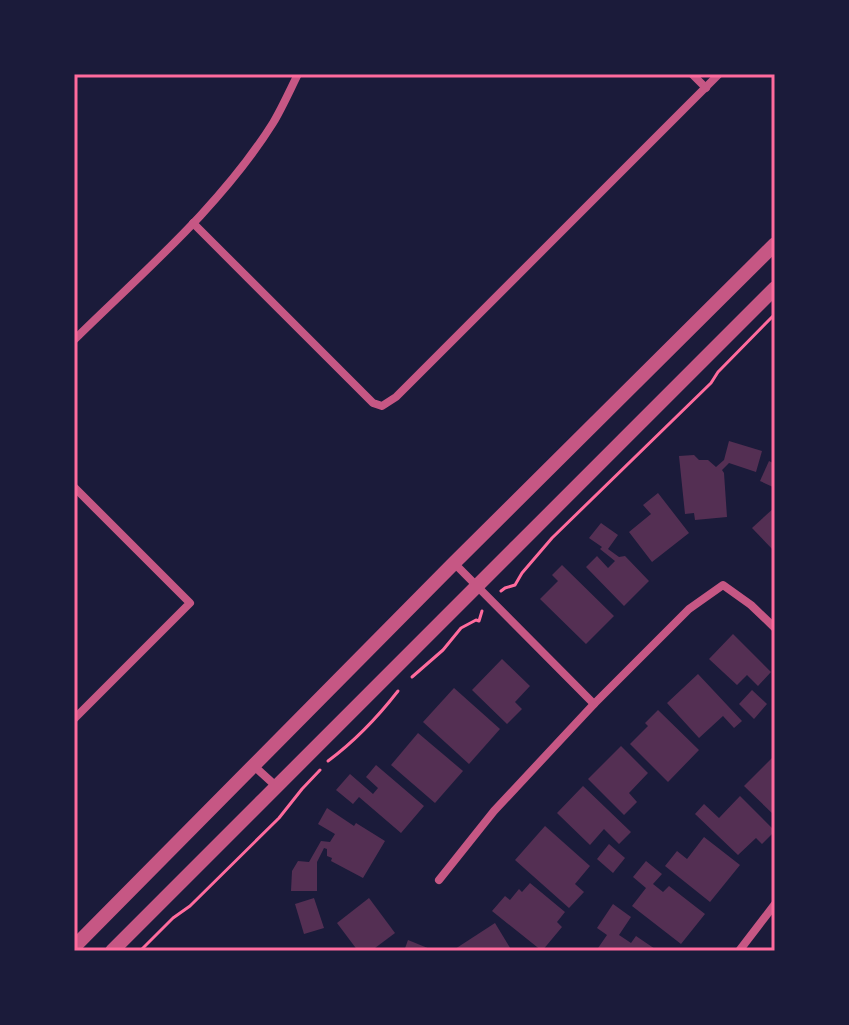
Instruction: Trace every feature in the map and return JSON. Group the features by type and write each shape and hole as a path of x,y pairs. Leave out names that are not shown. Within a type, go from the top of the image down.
{"street":[{"path":"74,340 193,223 241,168 273,122 298,74"},
{"path":"692,74 706,88"},
{"path":"193,223 373,403 382,406 396,397 719,74"},
{"path":"74,947 775,244"},
{"path":"112,951 775,288"},
{"path":"74,487 190,603 74,719"},
{"path":"454,563 594,704"},
{"path":"439,880 494,811 689,609 723,585 751,605 775,628"},
{"path":"254,766 277,787"},
{"path":"739,951 775,904"}],"path":[{"path":"410,679 443,650 461,628 479,621 481,612 505,588 515,585 552,538 711,383 775,314"},
{"path":"140,951 279,818 328,761 375,720 401,687"}],"building":[{"path":"729,441 762,451 756,472 729,463 722,470 727,517 695,520 694,513 685,514 679,456 694,455 716,467 724,460"},
{"path":"769,461 775,464 775,488 760,481"},
{"path":"658,493 689,533 652,562 629,532 651,514 643,505"},
{"path":"775,507 775,552 752,528"},
{"path":"601,523 618,535 608,549 619,557 625,556 649,581 624,606 586,567 597,556 608,568 615,561 589,538"},
{"path":"562,565 614,616 586,644 540,599 558,581 552,575"},
{"path":"733,634 771,672 758,686 747,675 737,685 709,659"},
{"path":"502,659 530,686 515,702 522,709 507,724 472,690"},
{"path":"698,674 742,721 734,728 723,716 699,738 667,703"},
{"path":"454,688 500,729 469,764 423,722"},
{"path":"752,690 767,704 754,719 739,704"},
{"path":"658,710 699,750 668,782 630,744 648,726 645,723"},
{"path":"418,733 463,771 435,803 391,765"},
{"path":"621,746 648,773 629,793 637,802 624,815 588,779"},
{"path":"775,755 775,816 744,786"},
{"path":"376,765 424,806 401,833 359,797 353,804 336,790 350,774 373,794 378,788 366,777"},
{"path":"583,786 631,832 619,844 604,829 590,845 557,813"},
{"path":"740,796 775,831 762,844 756,838 738,855 695,814 704,804 719,818"},
{"path":"327,808 385,841 363,878 331,861 324,848 317,862 317,891 291,891 292,871 298,861 309,862 321,841 330,842 335,834 318,824"},
{"path":"545,826 590,866 575,884 584,892 569,908 515,860"},
{"path":"704,837 740,865 710,902 665,866 677,851 687,859"},
{"path":"609,844 625,858 613,873 597,859"},
{"path":"646,861 662,874 653,884 663,892 669,886 705,914 681,944 632,906 646,888 633,877"},
{"path":"530,883 565,912 557,922 562,927 542,951 492,911 505,896 510,900 519,889 522,892"},
{"path":"314,898 324,928 304,934 295,904"},
{"path":"369,898 395,933 371,951 358,951 337,923"},
{"path":"613,904 631,917 619,935 631,943 636,936 658,951 596,951 607,935 597,928"},
{"path":"495,923 512,951 456,951 455,949"},
{"path":"408,940 435,951 404,951"}]}
